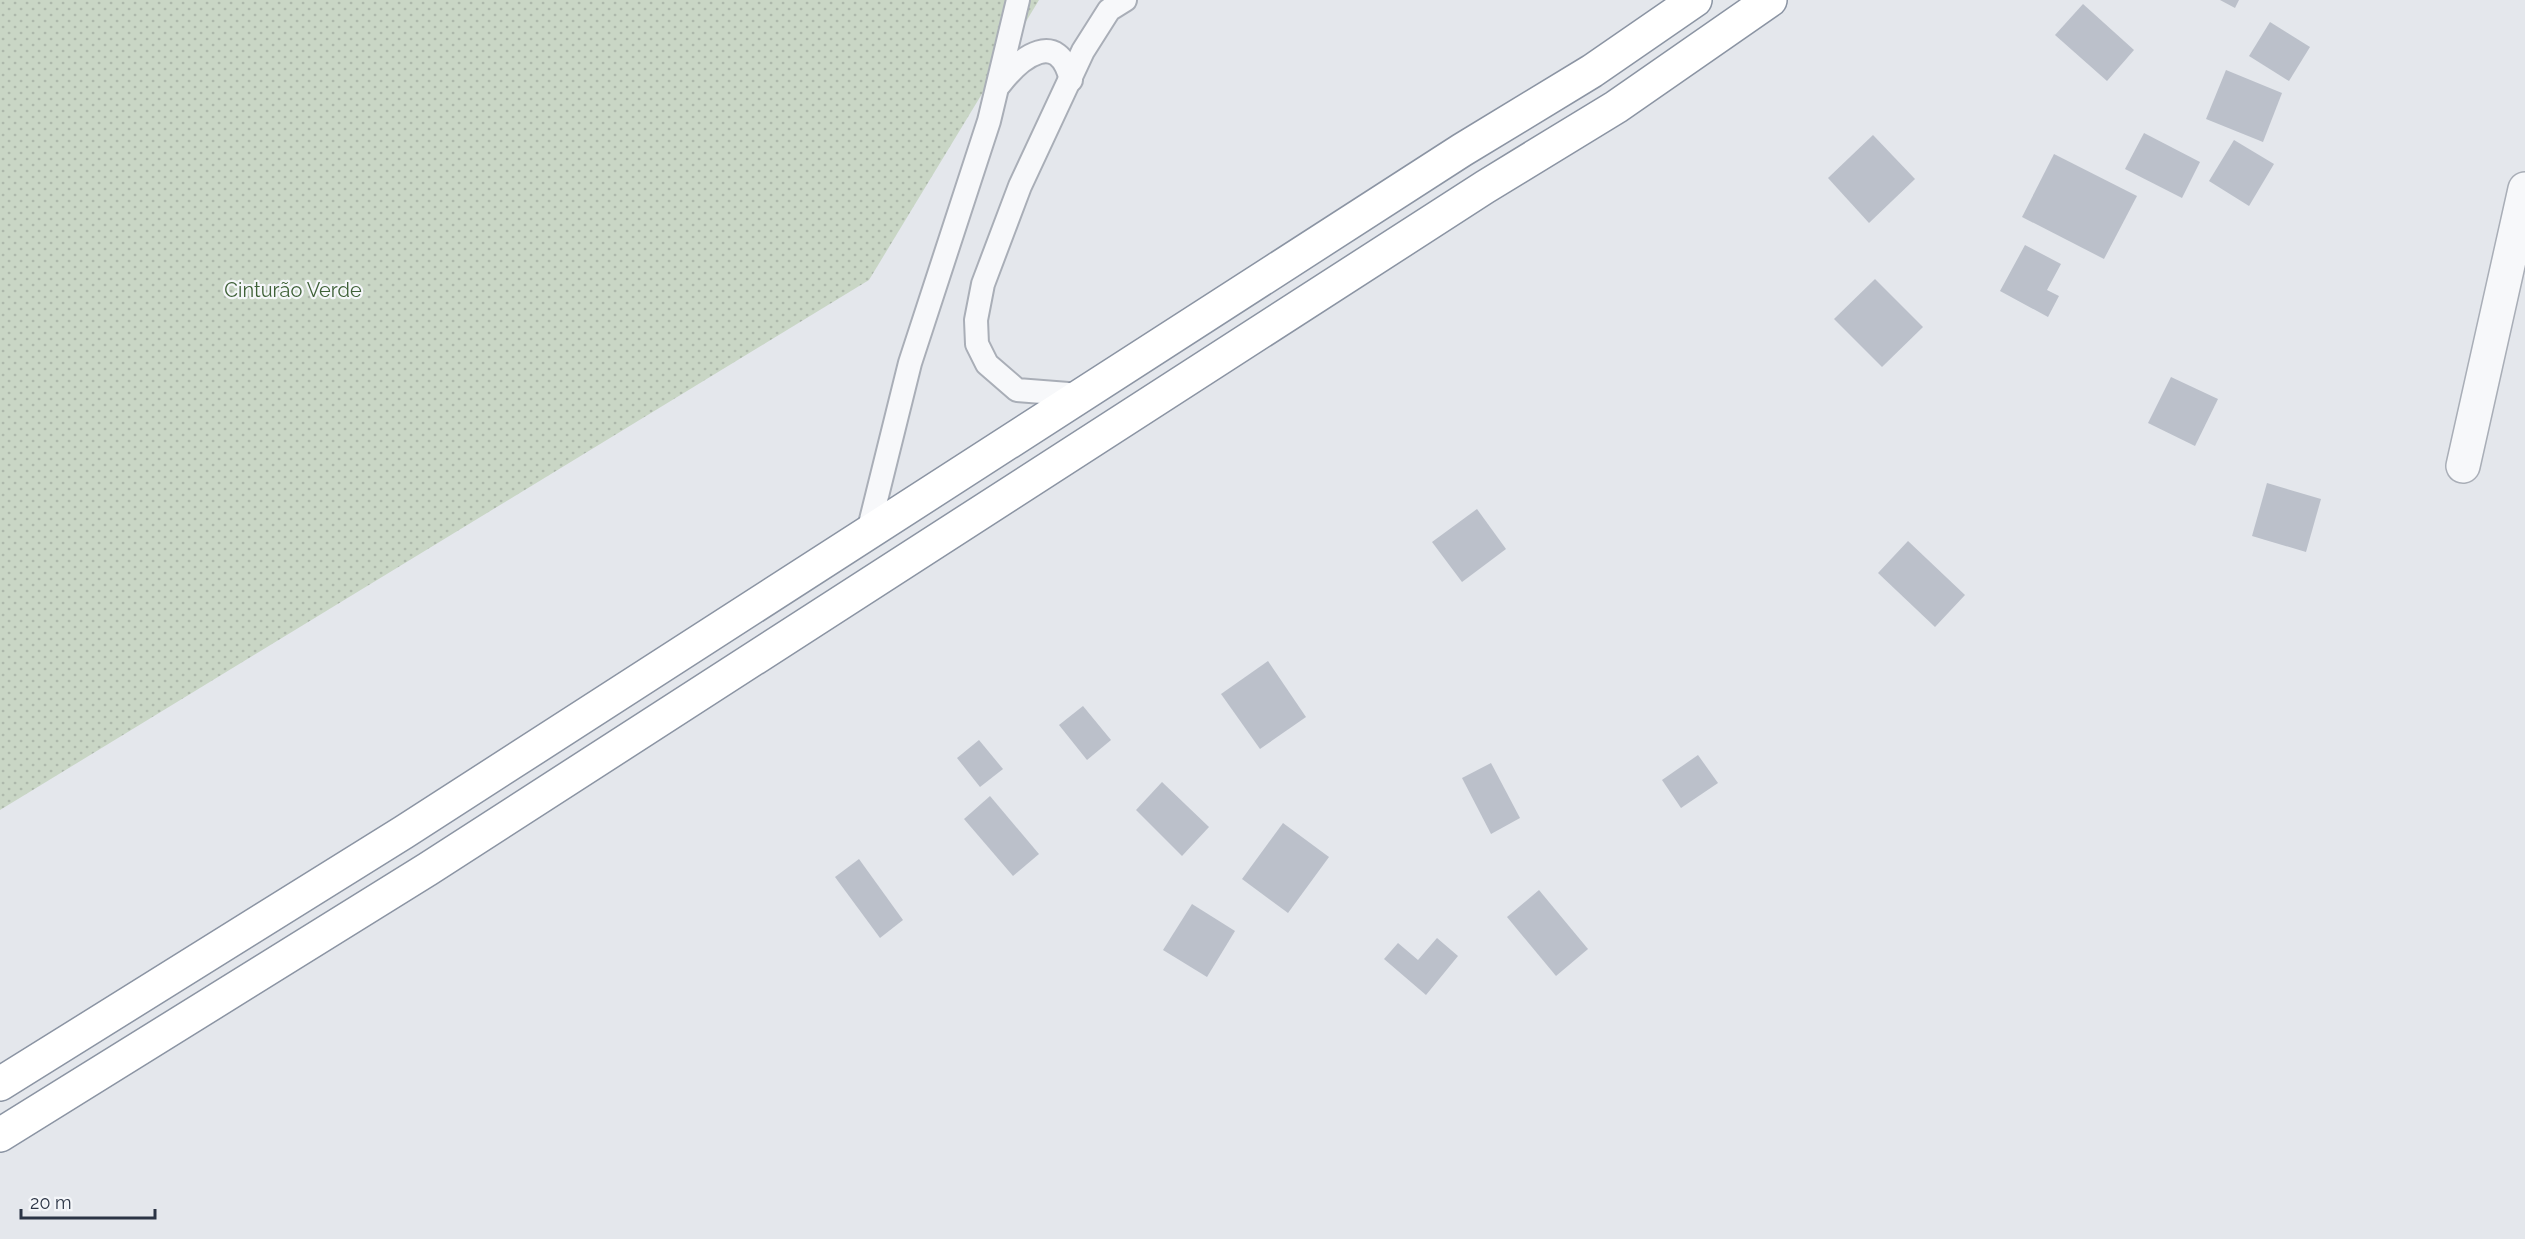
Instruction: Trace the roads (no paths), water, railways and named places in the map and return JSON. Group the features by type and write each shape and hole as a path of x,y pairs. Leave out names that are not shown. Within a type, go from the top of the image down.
{"highway":[{"path":"0,1084 404,832 1462,150 1592,71 1695,0"},
{"path":"0,1135 428,868 1435,220 1616,107 1770,0"}],"street":[{"path":"2463,465 2525,189"}],"lane":[{"path":"868,532 910,363 989,121 1018,0"},
{"path":"1081,395 1017,390 987,363 977,344 976,320 983,284 1020,186 1083,51 1109,10 1125,0"},
{"path":"998,86 1017,63 1033,54 1045,51 1059,55 1067,65 1071,80"}],"park label":[{"name":"Cinturão Verde","path":"293,290"}]}
